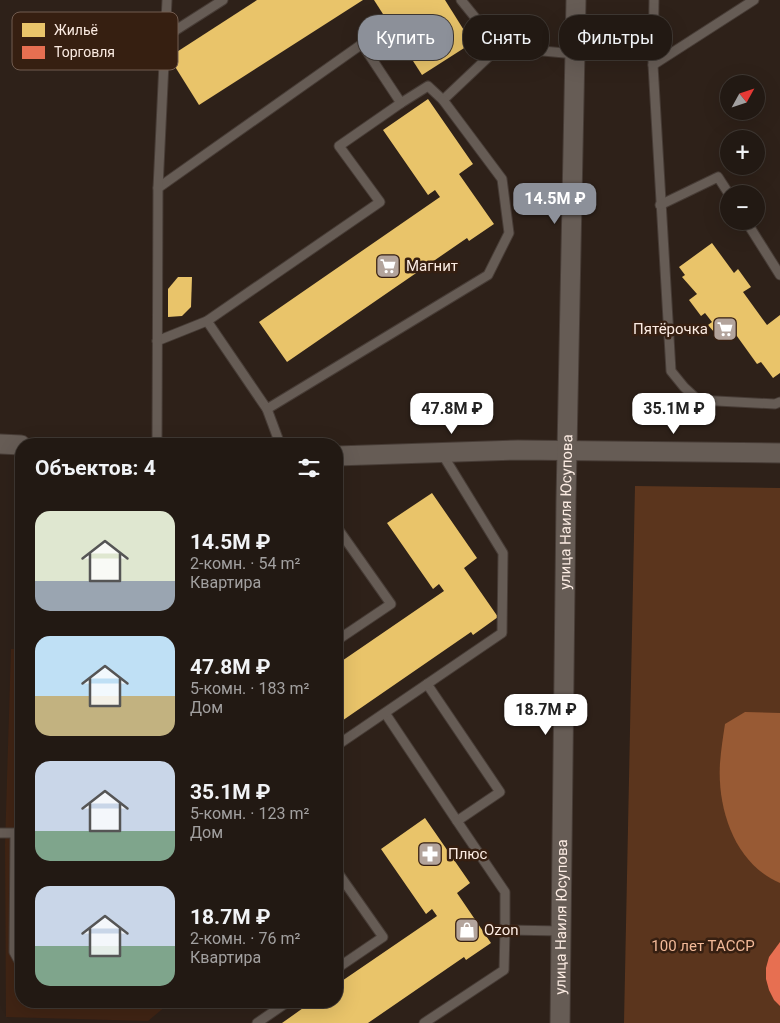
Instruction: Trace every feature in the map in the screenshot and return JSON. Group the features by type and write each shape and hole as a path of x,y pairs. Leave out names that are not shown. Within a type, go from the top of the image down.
{"street":[{"name":"улица Наиля Юсупова","path":"576,0 576,15"},
{"name":"улица Наиля Юсупова","path":"560,1023 566,500 575,60"},
{"path":"0,444 15,445"},
{"path":"343,456 440,452 568,451 780,453"}],"lane":[{"path":"178,28 223,0"},
{"path":"462,0 474,15"},
{"path":"654,0 653,65 671,370 684,387 698,400 775,404 780,402"},
{"path":"653,65 754,0"},
{"path":"158,188 362,44 401,103"},
{"path":"443,100 485,60"},
{"path":"157,438 158,188 163,70"},
{"path":"157,341 206,320 380,202 339,146 428,86 443,100 502,179 509,233 488,275 267,409"},
{"path":"660,205 718,176 724,185"},
{"path":"752,230 780,275"},
{"path":"206,320 267,409 278,438"},
{"path":"343,741 502,633 503,553 440,452"},
{"path":"343,536 390,604 343,636"},
{"path":"427,684 500,792 457,821"},
{"path":"385,713 505,892 504,970 426,1022"},
{"path":"0,833 15,833"},
{"path":"343,880 383,937 343,964"},
{"path":"15,922 15,954"},
{"path":"505,930 561,931"},
{"path":"257,1023 279,1008"}],"shaded area":[{"path":"11,649 15,649 15,1008 164,1008 148,1021 6,1017 5,845"},
{"path":"745,712 780,713 780,883 764,874 751,863 740,849 726,816 722,798 720,763 725,724"}],"green space":[{"name":"100 лет ТАССР","path":"635,486 780,488 780,1023 624,1023"}],"building: Жильё":[{"path":"257,0 363,0 199,105 177,70 178,51"},
{"path":"374,0 445,0 463,29 463,49 453,55 453,15 384,15"},
{"path":"412,60 445,60 422,75"},
{"path":"428,99 473,164 459,174 494,224 469,241 467,238 287,362 259,322 440,197 435,190 428,195 383,130"},
{"path":"712,243 734,273 738,269 751,287 743,292 767,325 780,315 780,373 773,378 761,362 757,364 734,332 725,338 718,329 714,332 708,325 712,322 705,313 701,316 689,300 697,294 682,277 685,275 679,267"},
{"path":"178,277 192,277 191,307 182,316 168,317 168,289"},
{"path":"432,493 477,558 464,568 498,617 473,635 471,632 343,720 343,660 444,591 439,584 433,589 387,523"},
{"path":"425,818 470,883 457,893 491,943 466,960 464,957 368,1023 282,1023 303,1008 343,1008 343,980 437,916 432,909 426,914 381,849"}],"building: Торговля":[{"path":"780,942 780,1006 774,1000 769,990 766,968 769,957"}],"place":[{"name":"Магнит","path":"388,266"},
{"name":"Пятёрочка","path":"725,329"},
{"name":"Плюс","path":"430,854"},
{"name":"Ozon","path":"467,930"}]}
